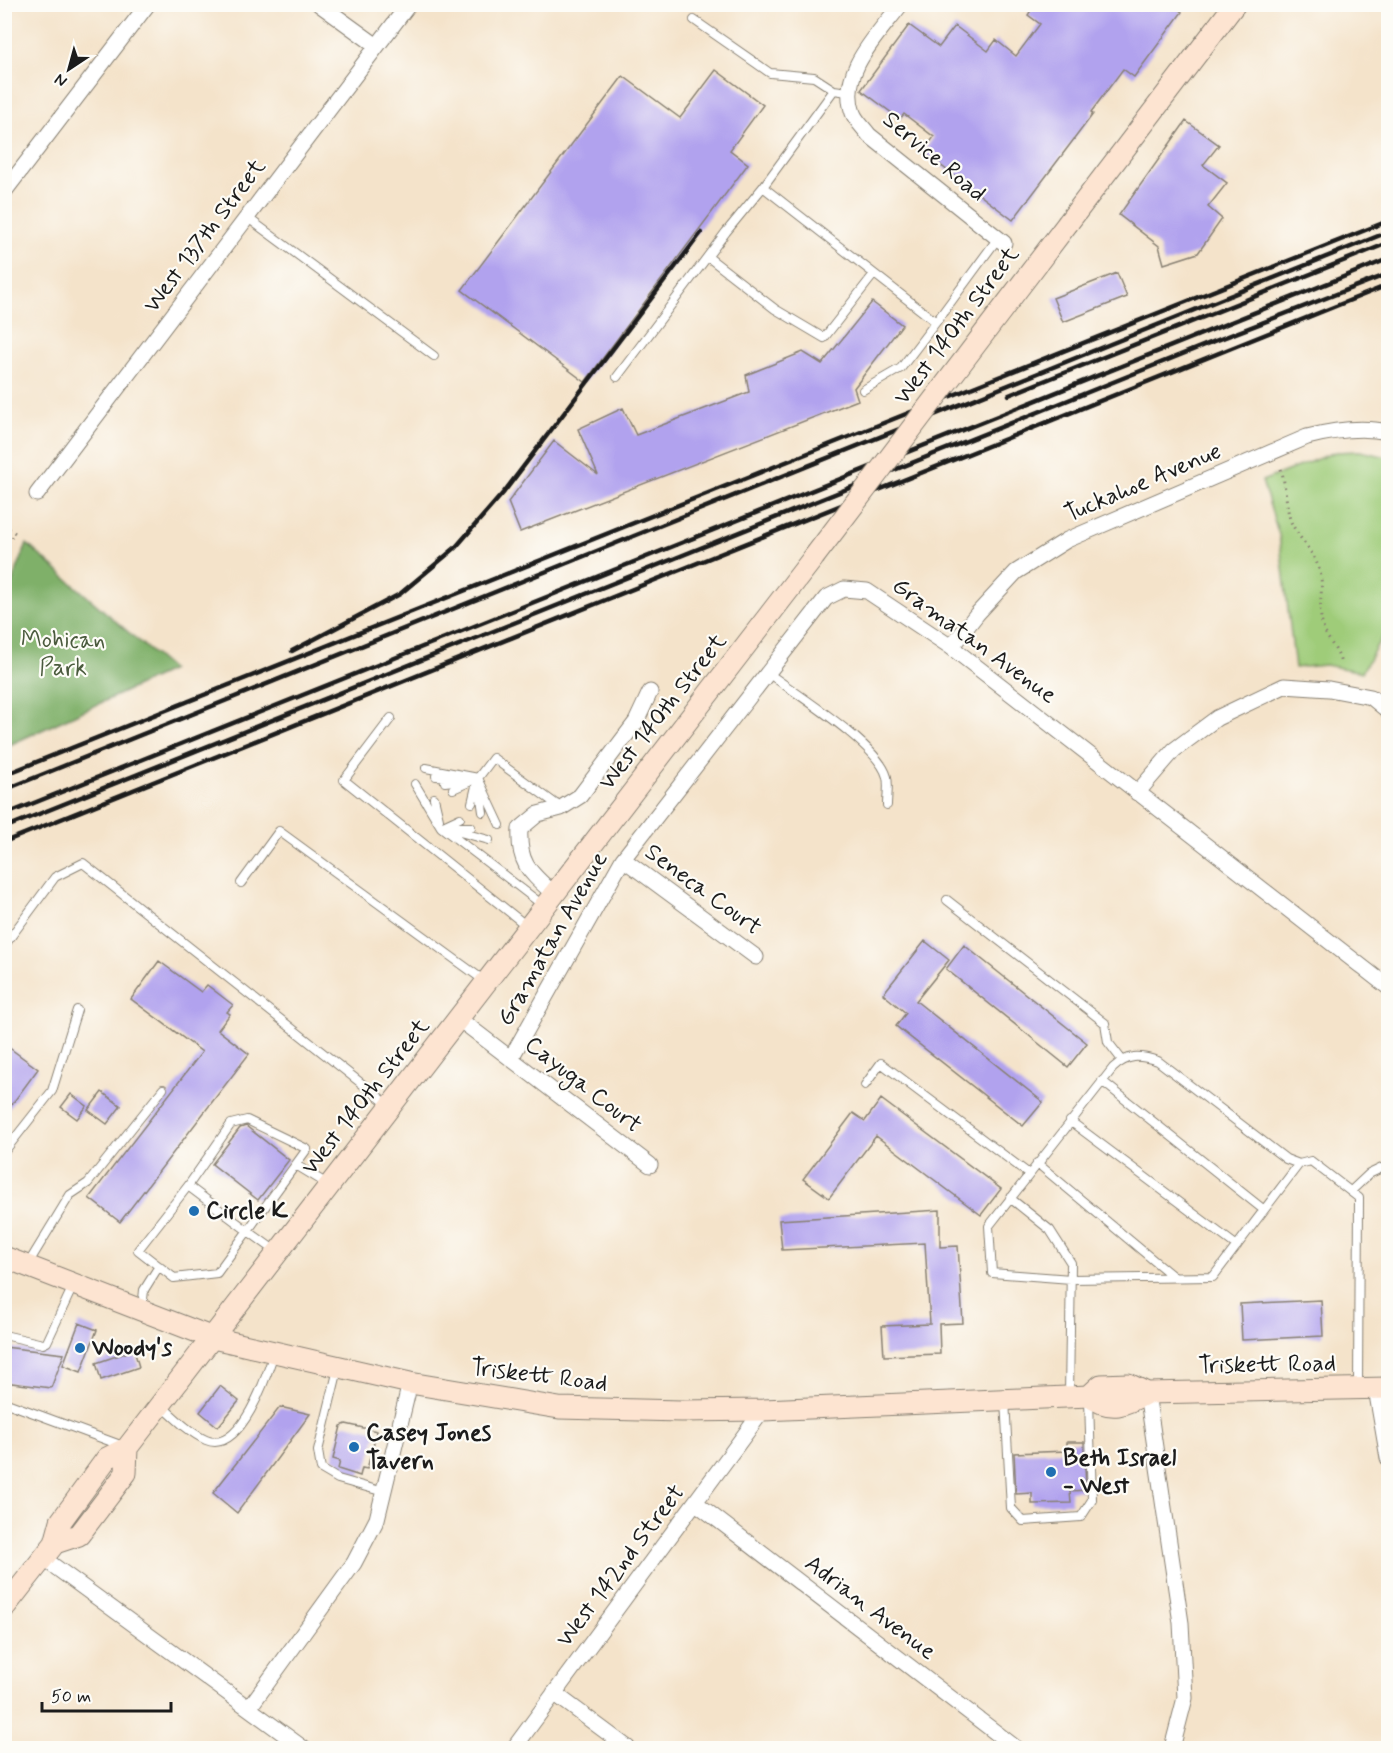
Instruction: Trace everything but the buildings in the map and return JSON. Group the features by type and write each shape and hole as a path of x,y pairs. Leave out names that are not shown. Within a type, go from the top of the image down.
{"main road":[{"name":"West 140th Street","path":"4,1608 49,1551 78,1535 92,1518 126,1473 127,1448 530,928 1234,4"},
{"name":"Triskett Road","path":"4,1257 213,1338 410,1383 559,1408 681,1412 1079,1396 1102,1405 1125,1404 1147,1393 1374,1389"}],"street":[{"path":"4,192 148,4"},
{"path":"320,4 377,46"},
{"name":"West 137th Street","path":"38,494 409,4"},
{"path":"841,91 855,66 901,4"},
{"name":"Service Road","path":"841,91 853,115 869,135 1001,241"},
{"name":"Tuckahoe Avenue","path":"951,647 977,614 1016,572 1067,540 1307,437 1333,430 1376,429 1389,432"},
{"name":"Gramatan Avenue","path":"511,1058 623,859 826,598 844,589 867,591 951,647 1389,987"},
{"path":"1137,793 1174,750 1217,718 1284,686 1329,689 1371,697 1389,711"},
{"path":"550,901 525,868 519,845 520,830 538,814 561,808 580,796 636,722 650,692"},
{"name":"Seneca Court","path":"623,859 756,957"},
{"name":"Cayuga Court","path":"459,1019 650,1166"},
{"path":"249,1708 354,1563 377,1519 410,1383"},
{"path":"1374,1389 1389,1458"},
{"path":"1147,1393 1181,1623 1185,1698 1172,1749"},
{"name":"West 142nd Street","path":"514,1749 763,1410"},
{"name":"Adrian Avenue","path":"696,1503 1016,1749"},
{"path":"49,1551 303,1749"},
{"path":"554,1693 628,1749"}],"lane":[{"path":"617,377 708,256 841,91 814,77 770,73 694,20"},
{"path":"763,187 936,322"},
{"path":"248,218 434,356"},
{"path":"863,390 901,368 1001,241"},
{"path":"708,256 775,309 824,338 874,274"},
{"path":"768,673 865,746 879,762 887,777 887,805"},
{"path":"392,718 344,780 530,928"},
{"path":"472,803 478,778 493,758 561,808"},
{"path":"426,768 478,778"},
{"path":"436,776 478,778"},
{"path":"445,782 478,778"},
{"path":"453,789 478,778"},
{"path":"478,778 483,812"},
{"path":"478,778 493,818"},
{"path":"478,778 500,825"},
{"path":"415,784 441,827 550,901"},
{"path":"425,792 441,827"},
{"path":"434,798 441,827"},
{"path":"441,827 442,804"},
{"path":"441,827 460,818"},
{"path":"441,827 471,827"},
{"path":"441,827 481,834"},
{"path":"441,827 489,840"},
{"path":"241,883 279,831 487,983"},
{"path":"4,946 55,877 83,863 391,1107"},
{"path":"947,900 1105,1023 1108,1042 1122,1060"},
{"path":"4,1152 52,1091 77,1010"},
{"path":"1299,1164 1213,1277 1071,1279 992,1273 989,1226 1037,1163 1102,1081 1122,1060 1141,1056 1158,1061 1286,1159 1299,1164 1311,1161 1359,1198 1374,1389"},
{"path":"865,1086 881,1063 1029,1174"},
{"path":"1102,1081 1264,1210"},
{"path":"27,1265 70,1195 88,1183 163,1089"},
{"path":"247,1120 307,1149 296,1165 217,1273 174,1278 138,1250 188,1186 231,1124 247,1120"},
{"path":"1070,1121 1237,1246"},
{"path":"1037,1163 1175,1278"},
{"path":"296,1165 330,1186"},
{"path":"1351,1191 1369,1174 1389,1165"},
{"path":"188,1186 279,1253"},
{"path":"1005,1399 1011,1508 1023,1521 1081,1517 1092,1500 1079,1396 1071,1263 1050,1230 1010,1198"},
{"path":"141,1310 144,1290 159,1266"},
{"path":"4,1335 43,1344 47,1342 74,1284"},
{"path":"160,1405 207,1441 218,1442 226,1438 253,1409 275,1352"},
{"path":"339,1367 321,1434 319,1462 329,1475 384,1492"},
{"path":"4,1402 127,1448"}],"path":[{"path":"1281,469 1287,486 1290,522 1311,550 1320,573 1322,622 1328,642 1339,655 1341,665"},
{"path":"4,525 15,533 4,548"}],"green space":[{"path":"1360,451 1388,457 1388,626 1362,672 1325,665 1295,668 1279,535 1262,481 1335,452"},
{"name":"Mohican Park","path":"27,544 172,670 5,747 5,600"}],"railway":[{"path":"4,775 1388,221"},
{"path":"4,790 1388,232"},
{"path":"292,651 400,594 455,548 504,492 701,233"},
{"path":"1009,395 1388,243"},
{"path":"4,815 1388,259"},
{"path":"4,828 1215,341 1388,274"},
{"path":"4,842 1388,285"}],"place":[{"name":"Circle K","path":"194,1211"},
{"name":"Woody's","path":"80,1348"},
{"name":"Casey Jones Tavern","path":"354,1447"},
{"name":"Beth Israel - West","path":"1051,1472"}]}
